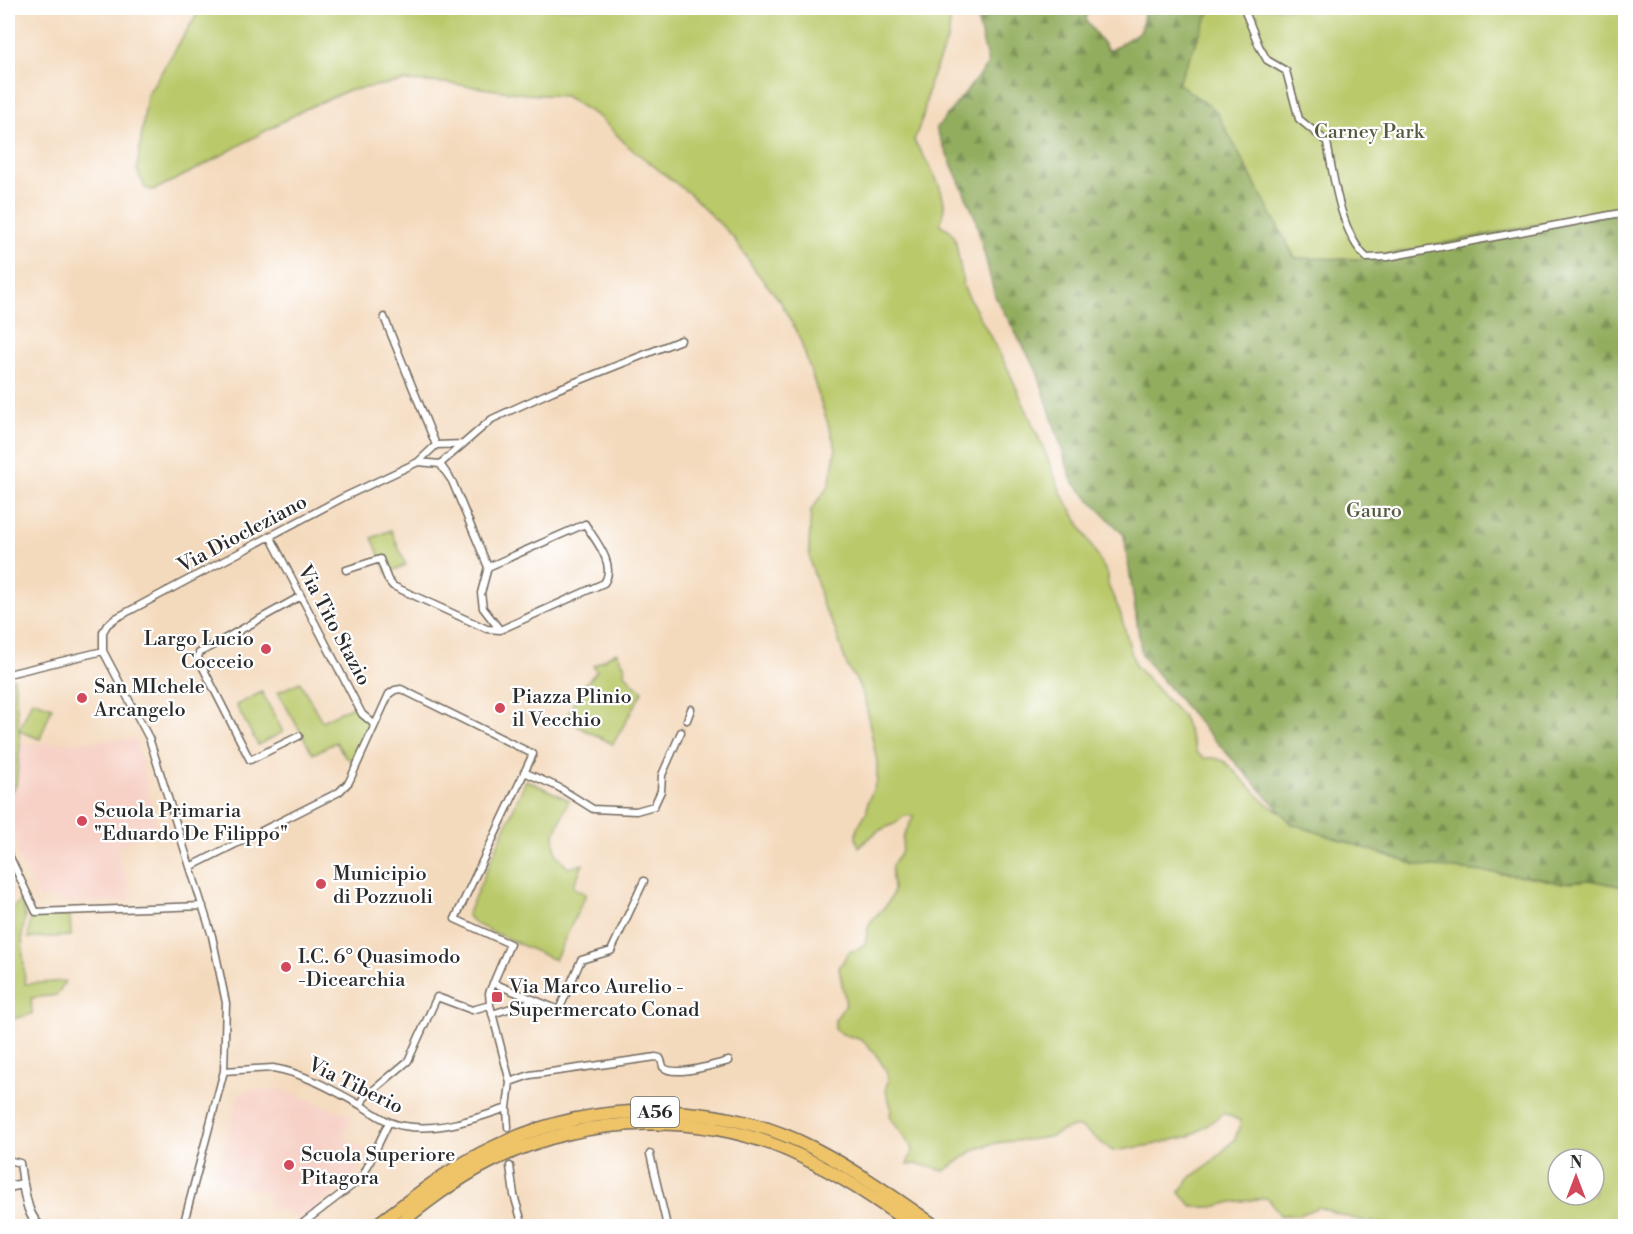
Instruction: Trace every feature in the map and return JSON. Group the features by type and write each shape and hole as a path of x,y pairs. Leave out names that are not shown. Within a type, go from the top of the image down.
{"highway":[{"name":"A56","path":"375,1227 449,1172 515,1137 588,1117 648,1112 680,1113 729,1120 786,1137 840,1163 936,1227"},
{"name":"A56","path":"396,1227 464,1178 487,1164 520,1149 588,1129 645,1124 711,1128 777,1146 831,1172 914,1227"}],"street":[{"path":"1246,14 1267,60 1286,71 1299,119 1327,142 1337,195 1356,247 1367,258 1388,257 1626,212"},
{"path":"384,317 436,445 463,444"},
{"path":"418,462 440,464 492,419 563,387 681,340"},
{"name":"Via Diocleziano","path":"103,651 103,632 107,625 116,618 344,497 418,462 436,445"},
{"path":"440,464 452,481 488,567 481,593 483,608 500,630"},
{"path":"346,570 380,559 388,580 393,586 488,629 500,630 604,583 608,578 609,570 602,550 585,524 488,567"},
{"name":"Via Tito Stazio","path":"270,536 362,714 375,725"},
{"path":"299,736 250,760 198,658 199,653 301,596"},
{"path":"8,675 103,651 149,738 203,906 226,1003 224,1071 183,1227"},
{"path":"190,867 339,792 349,782 389,694 395,690 401,689 533,754 455,919 510,944 489,993 492,1014 510,1082 507,1108 508,1127"},
{"path":"687,720 691,709"},
{"path":"524,772 558,787 593,808 610,811 636,811 654,806 661,791 662,775 681,732"},
{"path":"8,853 36,912 203,906"},
{"path":"493,983 559,1010 581,960 611,951 644,881"},
{"path":"361,1105 364,1098 408,1061 437,997 472,1010 490,1005"},
{"path":"492,1014 535,1000"},
{"path":"510,1082 530,1075 656,1057 660,1058 666,1069 682,1072 729,1061"},
{"name":"Via Tiberio","path":"224,1071 281,1069 361,1105 389,1122 403,1126 432,1126 478,1118 507,1108"},
{"path":"299,1227 362,1178 389,1122"},
{"path":"650,1154 667,1227"},
{"path":"8,1160 20,1163 31,1214 40,1227"},
{"path":"510,1166 514,1195 523,1227"},
{"path":"8,1187 23,1184"},
{"path":"27,1227 31,1214"},
{"path":"98,1227 165,1227"},
{"path":"789,1227 798,1227"}],"shaded area":[{"name":"Scuola Primaria \"Eduardo De Filippo\"","path":"136,739 158,830 117,847 132,901 56,903 56,898 39,898 17,854 13,826 9,826 8,794 16,786 20,744"},
{"name":"Scuola Superiore Pitagora","path":"246,1090 284,1090 352,1116 343,1138 367,1150 352,1180 296,1222 288,1212 268,1210 268,1193 215,1180 239,1095"}],"green space":[{"path":"201,8 952,8 948,38 930,82 923,116 914,141 941,190 944,206 941,225 950,230 955,238 964,288 1008,369 1060,490 1108,575 1108,585 1120,612 1135,665 1183,717 1197,753 1204,758 1224,761 1267,804 1294,820 1558,883 1589,880 1625,887 1625,1226 1398,1226 1355,1219 1318,1207 1300,1215 1280,1215 1268,1198 1232,1202 1213,1207 1193,1207 1179,1192 1191,1177 1208,1166 1235,1139 1241,1121 1223,1113 1190,1136 1152,1145 1113,1151 1082,1128 1075,1127 1048,1137 987,1145 976,1149 944,1171 919,1164 907,1165 913,1149 890,1117 886,1089 888,1079 885,1069 865,1043 835,1030 835,1020 846,1004 839,968 849,952 859,949 866,942 872,920 884,908 892,895 892,867 902,851 903,838 914,816 904,816 896,823 878,831 859,847 856,838 857,828 867,811 868,802 877,780 877,762 865,701 858,683 847,666 835,629 822,604 811,566 809,546 811,510 829,486 836,448 799,336 780,301 755,270 733,237 691,195 628,146 599,117 565,96 525,94 446,83 405,81 347,91 305,109 158,188 152,190 145,188 137,170 147,95"},
{"name":"Gauro","path":"1000,8 1087,8 1086,21 1109,51 1141,31 1145,8 1211,8 1178,83 1216,111 1295,258 1359,259 1625,207 1625,887 1589,880 1558,883 1541,878 1416,865 1292,824 1200,724 1142,656 1124,535 1072,481 1037,371 995,296 975,217 936,129 988,64 978,22"},
{"name":"Carney Park","path":"1211,8 1625,8 1625,207 1359,259 1295,258 1286,241 1178,83"},
{"path":"391,530 406,565 387,573 372,538"},
{"path":"616,652 625,666 624,673 643,691 613,744 565,720 579,692 597,671 593,666"},
{"path":"14,678 20,744 16,786 8,794 8,679"},
{"path":"300,682 322,721 355,705 371,725 355,761 345,757 336,742 313,754 278,692"},
{"path":"262,692 283,732 258,745 236,705"},
{"path":"32,700 52,707 40,739 19,731"},
{"path":"526,780 569,800 554,836 556,853 568,868 583,864 573,887 586,894 555,960 475,924 467,915"},
{"path":"22,900 25,917 22,937 25,984 65,981 57,995 31,998 32,1014 8,1020 8,911"},
{"path":"70,916 71,936 28,938 31,917"}],"tunnel":[{"path":"681,732 687,720"}],"place":[{"name":"Largo Lucio Cocceio","path":"266,649"},
{"name":"San MIchele Arcangelo","path":"82,698"},
{"name":"Piazza Plinio il Vecchio","path":"500,708"},
{"name":"Scuola Primaria \"Eduardo De Filippo\"","path":"82,821"},
{"name":"Municipio di Pozzuoli","path":"321,884"},
{"name":"I.C. 6° Quasimodo -Dicearchia","path":"286,967"},
{"name":"Via Marco Aurelio - Supermercato Conad","path":"497,997"},
{"name":"Scuola Superiore Pitagora","path":"289,1165"}]}
